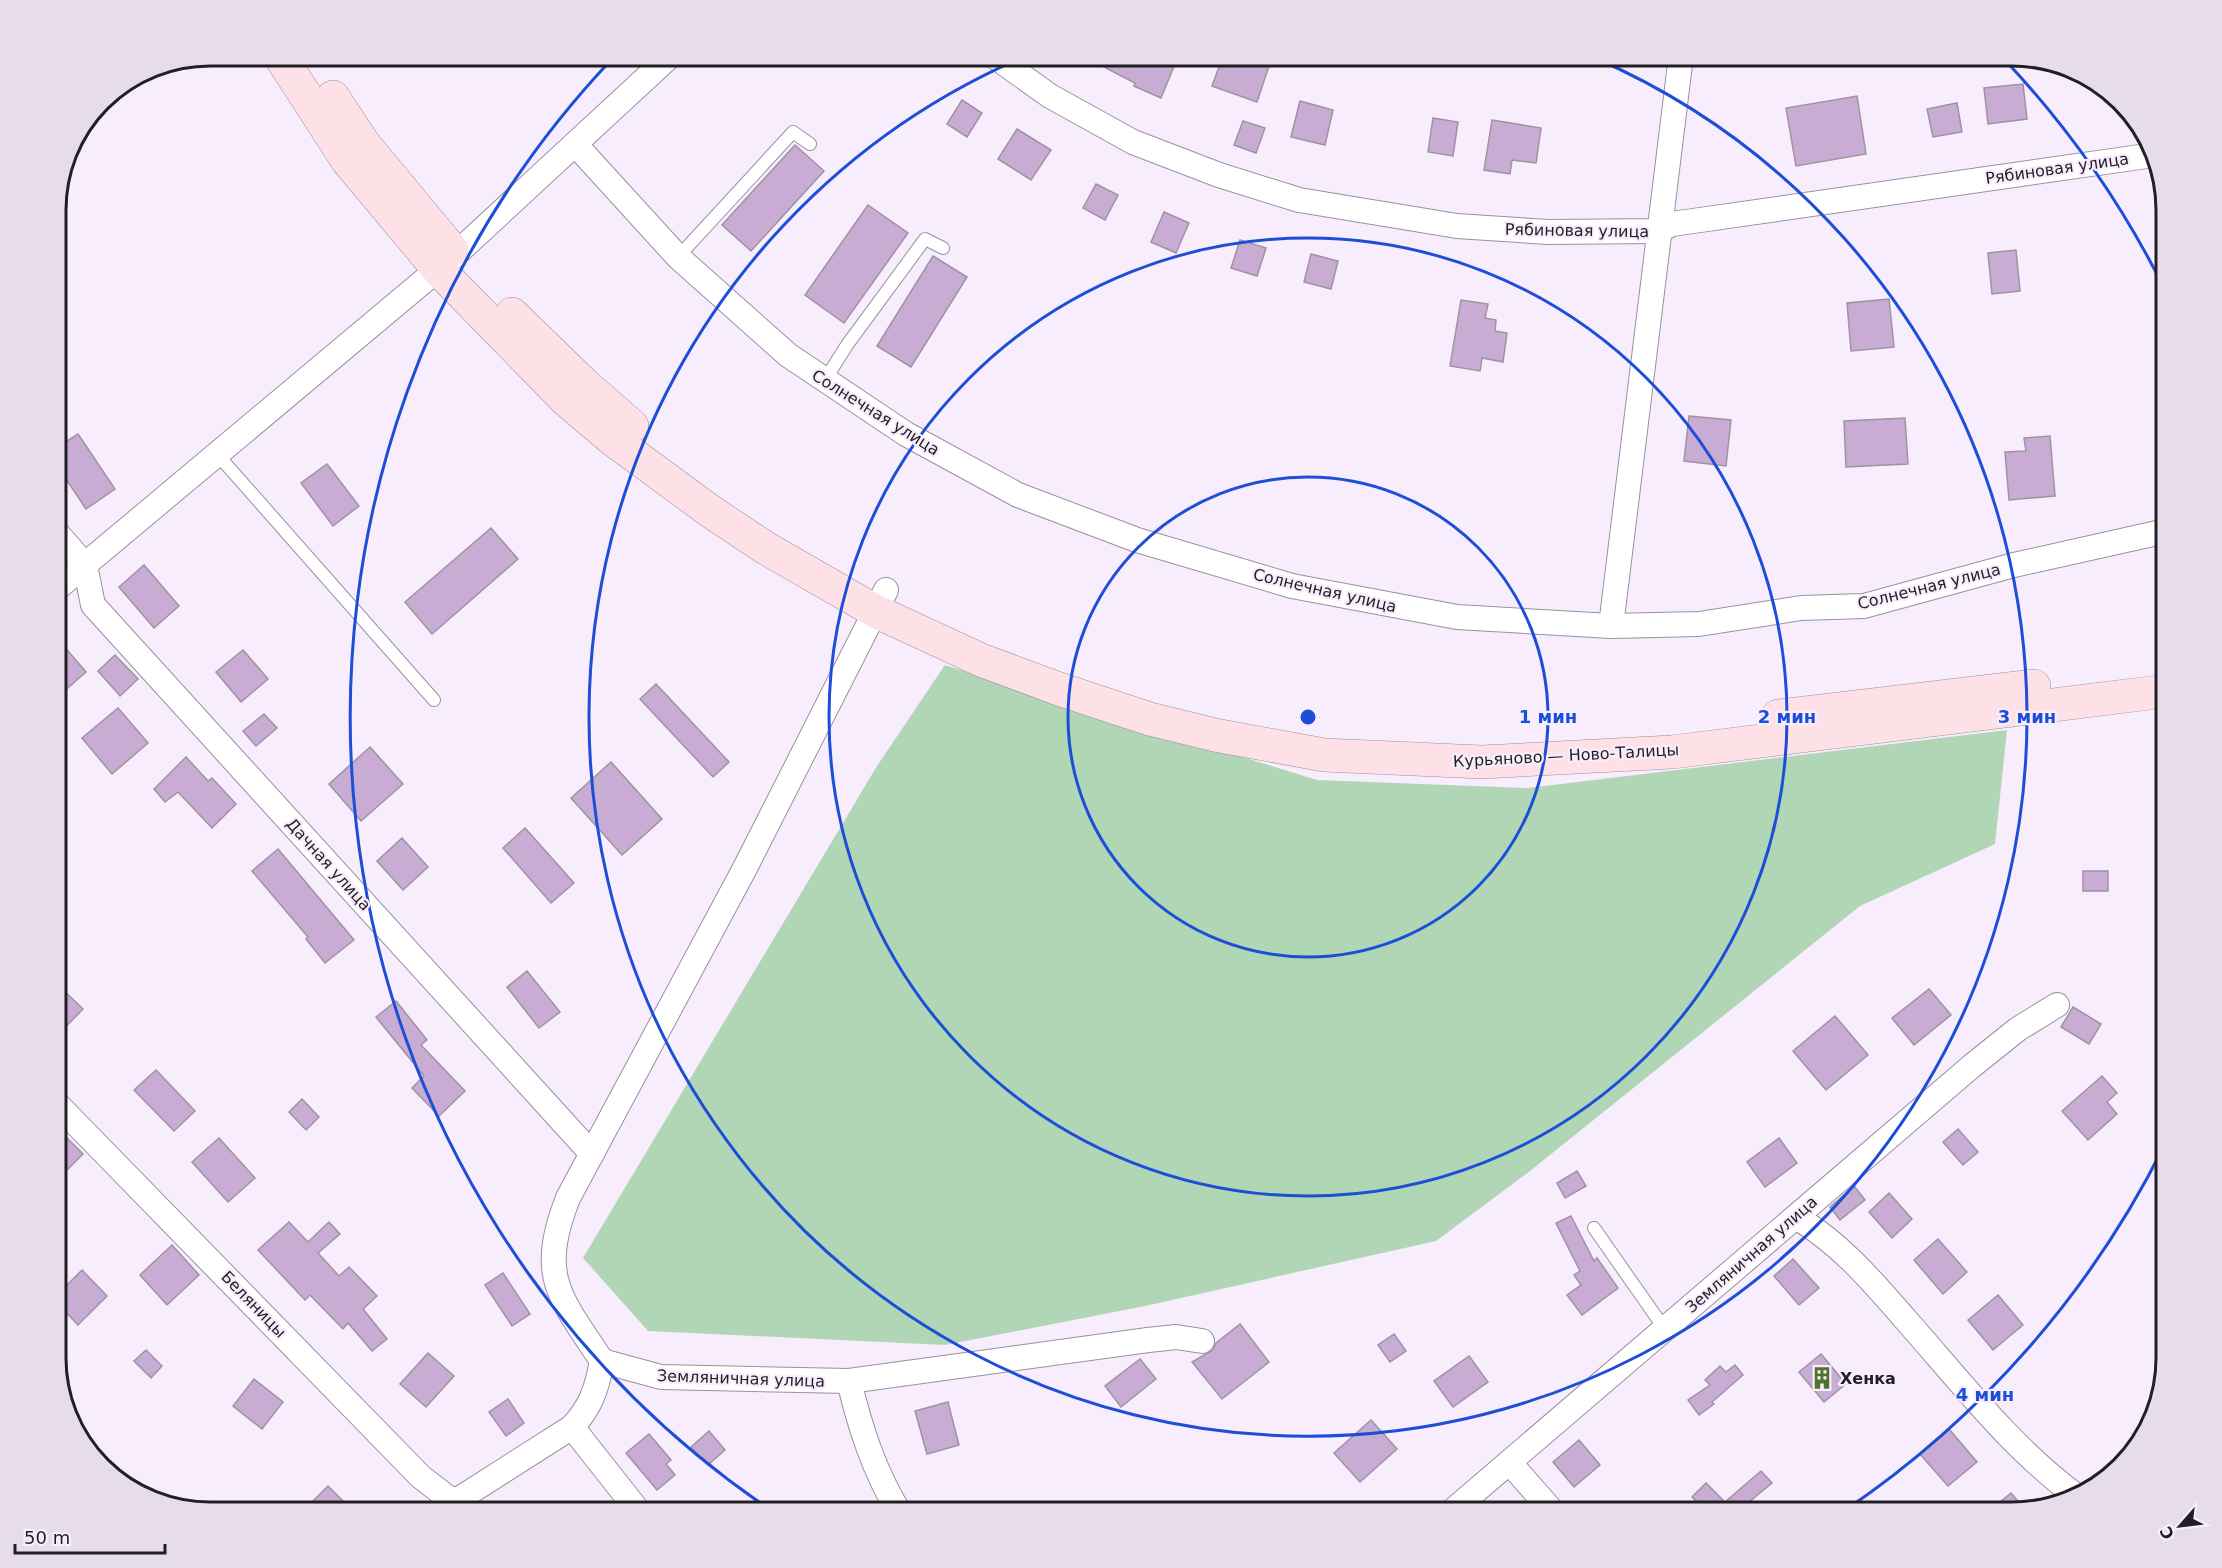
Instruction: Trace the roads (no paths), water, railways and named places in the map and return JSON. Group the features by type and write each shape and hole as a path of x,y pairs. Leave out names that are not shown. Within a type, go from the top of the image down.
{"main road":[{"name":"Курьяново — Ново-Талицы","path":"286,66 347,160 447,262 503,305 584,384 668,454 880,601 981,660 1059,689 1150,719 1215,735 1324,755 1482,762 1672,752 2156,692"},
{"name":"Курьяново — Ново-Талицы","path":"313,66 447,262"},
{"name":"Курьяново — Ново-Талицы","path":"880,601 1153,698 1221,715 1291,728 1378,738 1474,740 1570,738 1668,729 2156,670"}],"street":[{"path":"66,581 447,262 659,66"},
{"name":"Рябиновая улица","path":"1008,66 1050,96 1133,142 1220,175 1299,200 1457,225 1548,232 1658,231 1672,224 2146,157"},
{"path":"1611,626 1680,66"},
{"name":"Солнечная улица","path":"575,144 678,258 788,355 906,434 1018,495 1137,540 1292,586 1457,617 1611,626 1699,624 1801,608 1864,606 2014,565 2156,533"},
{"path":"66,544 85,566"},
{"name":"Дачная улица","path":"85,566 93,604 592,1154"},
{"path":"631,1502 572,1427 586,1413 597,1389 602,1361 562,1301 555,1277 553,1255 556,1229 568,1198 745,868 880,601"},
{"name":"Земляничная улица","path":"1463,1502 1973,1065 2018,1029 2057,1005"},
{"name":"Беляницы","path":"66,1115 445,1502"},
{"path":"1796,1217 1822,1233 1853,1258 1983,1407 2056,1481 2069,1490"},
{"name":"Земляничная улица","path":"602,1361 661,1377 849,1381 1148,1340 1176,1337 1202,1341"},
{"name":"Земляничная улица","path":"849,1381 857,1416 876,1470 894,1502"},
{"name":"Беляницы","path":"455,1502 572,1427"},
{"path":"1510,1463 1544,1502"}],"lane":[{"path":"678,258 793,132 810,144"},
{"path":"825,380 847,345 925,239 943,248"},
{"path":"217,454 434,700"},
{"path":"1594,1228 1664,1328"}],"place":[{"name":"Хенка","path":"1822,1378"}]}
